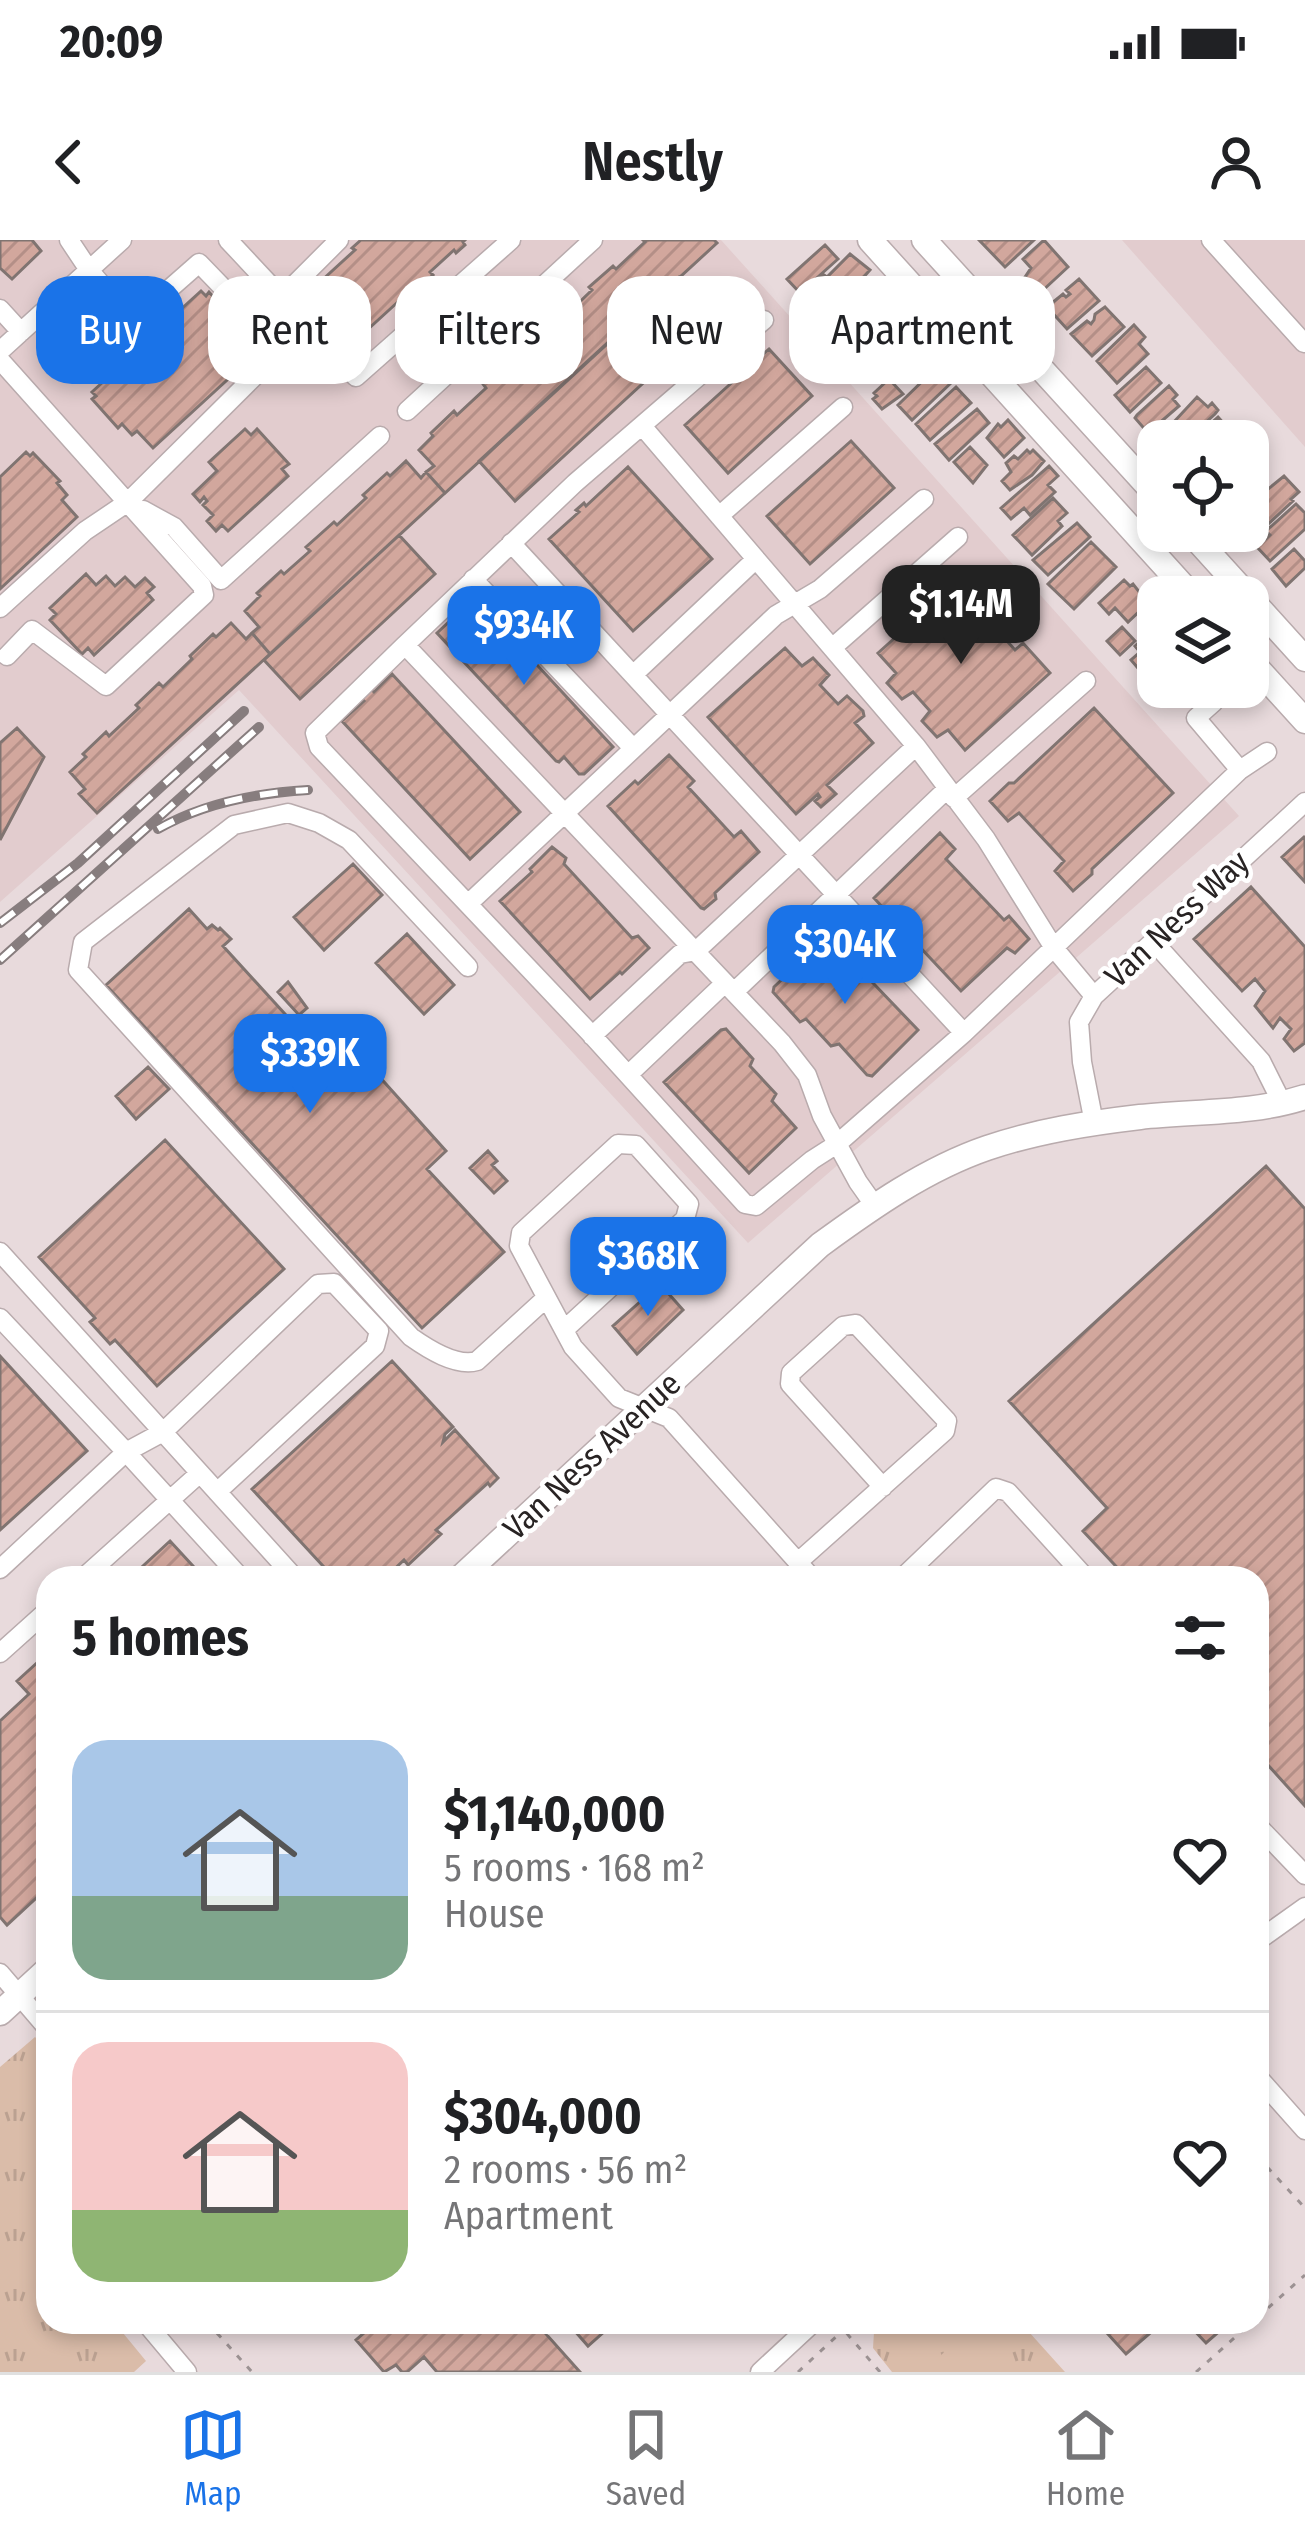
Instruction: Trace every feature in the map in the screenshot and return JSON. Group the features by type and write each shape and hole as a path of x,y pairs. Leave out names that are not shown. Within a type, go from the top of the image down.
{"main road":[{"path":"869,240 1174,576"},
{"path":"924,240 1137,474"},
{"path":"1208,552 1305,659"},
{"path":"1269,681 1305,721"},
{"name":"Van Ness Avenue","path":"473,1566 820,1245 925,1175 984,1149 1044,1131 1293,1100"},
{"path":"0,2013 36,1980"}],"street":[{"path":"0,608 86,531 128,502 282,349 199,263 133,322 69,240"},
{"path":"7,656 32,630 106,686 204,595 202,586 0,355 122,240"},
{"path":"228,240 262,276"},
{"path":"303,276 339,240"},
{"path":"371,364 511,240"},
{"path":"407,411 593,240"},
{"path":"1210,240 1304,343"},
{"path":"0,309 21,332"},
{"path":"692,384 575,483 316,733 319,747 745,1204 756,1206 837,1144 964,1033 1240,770 1267,752"},
{"path":"719,516 843,407"},
{"path":"643,427 916,746 986,839 1054,948 1094,996"},
{"path":"128,502 174,527 221,580 380,436"},
{"path":"468,904 776,615 820,589 924,499"},
{"path":"832,648 958,537"},
{"path":"512,543 964,1033"},
{"path":"634,674 756,559"},
{"path":"473,579 633,748"},
{"path":"405,645 782,1043 806,1076 822,1117 875,1205"},
{"path":"628,1075 1087,680"},
{"path":"1207,708 1196,718 1240,770"},
{"path":"592,1036 680,954 696,951 916,746"},
{"name":"Van Ness Way","path":"1094,1123 1078,1022 1094,996 1305,802"},
{"path":"468,967 349,840 288,813 234,825 83,942 78,970 411,1337 466,1364 477,1361 545,1300"},
{"path":"1153,941 1293,1100"},
{"path":"565,1329 685,1219 689,1204 636,1144 618,1144 521,1232 519,1246 573,1347 620,1398 669,1418 802,1566"},
{"path":"0,1252 284,1566"},
{"path":"0,1569 126,1452 163,1432 318,1284 334,1283 379,1331 375,1346 217,1492"},
{"path":"0,1318 230,1566"},
{"path":"798,1562 883,1487 945,1431 946,1421 856,1324 843,1326 791,1373 790,1384 883,1487"},
{"path":"96,1566 200,1473"},
{"path":"915,1566 996,1488 1008,1492 1075,1566"},
{"path":"0,1653 36,1621"},
{"path":"1269,1838 1305,1875"},
{"path":"1269,1931 1297,1913 1305,1937"},
{"path":"0,1973 36,2014"},
{"path":"1269,2090 1305,2130"},
{"path":"154,2334 183,2371"},
{"path":"760,2372 801,2334"}],"path":[{"path":"1269,2169 1305,2208"},
{"path":"1269,2307 1305,2275"},
{"path":"218,2334 252,2372"},
{"path":"798,2372 840,2334"},
{"path":"847,2334 880,2372"},
{"path":"1196,2372 1239,2334"}],"shaded area":[{"path":"0,240 721,240 753,276 607,276 607,384 765,384 765,289 789,316 789,384 850,384 1137,708 1239,816 748,1243 239,690 0,902"},
{"path":"1122,240 1305,240 1305,447"}],"green space":[{"path":"36,2038 36,2334 124,2334 146,2361 134,2372 0,2372 0,2067"},
{"path":"874,2334 1031,2334 1065,2372 892,2372 873,2348"},
{"path":"965,2334 992,2334 1000,2343 967,2372 937,2372 930,2365"}],"building":[{"path":"0,240 32,240 41,251 12,279 0,268"},
{"path":"361,240 465,240 465,245 430,272 432,276 395,276 395,305 371,327 371,276 327,276 355,250 352,248"},
{"path":"979,240 1034,240 1005,267"},
{"path":"1044,240 1068,267 1055,279 1026,276 1031,268 1023,259"},
{"path":"645,242 717,243 681,276 607,276 607,344 583,366 583,299 592,290 589,287"},
{"path":"825,245 838,259 819,276 790,276"},
{"path":"850,254 870,270 865,276 828,276"},
{"path":"1079,279 1099,301 1067,329 1055,316 1055,300 1070,294 1066,290"},
{"path":"201,291 208,293 208,384 223,384 153,448 137,431 132,435 122,424 118,428 92,399 96,396 92,392 101,384 184,384 184,307"},
{"path":"1105,307 1124,327 1092,356 1071,334 1087,321 1091,324"},
{"path":"1134,325 1145,337 1139,344 1148,354 1117,383 1097,361"},
{"path":"607,343 607,384 642,384 515,501 479,461 563,384 583,384 583,365"},
{"path":"769,349 789,371 789,384 801,384 812,396 728,473 685,425 730,384 765,384"},
{"path":"1146,367 1161,383 1130,412 1115,395"},
{"path":"483,384 564,384 445,493 426,472 434,466 419,450 454,411 457,415 486,388"},
{"path":"884,384 894,384 903,394 882,409 874,393"},
{"path":"920,384 950,384 912,420 898,405"},
{"path":"1169,386 1177,395 1173,399 1179,406 1163,420 1135,418"},
{"path":"956,387 971,403 930,440 916,424"},
{"path":"1197,397 1218,410 1207,420 1176,420"},
{"path":"977,409 989,423 949,460 935,444"},
{"path":"1008,420 1024,438 1004,457 987,438"},
{"path":"245,429 251,435 257,429 289,464 282,469 288,476 228,531 222,525 216,531 207,521 213,515 203,505 207,501 204,497 200,502 193,494 217,471 209,462"},
{"path":"851,441 894,488 810,564 767,516"},
{"path":"970,447 987,465 973,483 954,462"},
{"path":"1027,450 1044,461 1010,490 1002,481 1011,472 1006,463"},
{"path":"26,452 33,453 60,481 67,495 62,500 77,517 0,589 0,477"},
{"path":"406,461 421,478 426,472 445,493 270,654 252,633 259,627 245,611 260,596 257,593 310,551 306,547"},
{"path":"1049,466 1058,476 1048,485 1055,492 1030,515 1024,508 1011,519 1001,508"},
{"path":"628,467 712,559 633,631 549,539"},
{"path":"1284,476 1299,492 1269,523 1269,488"},
{"path":"1053,498 1067,513 1058,521 1062,526 1032,555 1013,535"},
{"path":"1296,504 1305,513 1305,529 1270,561 1262,552 1269,552 1269,528"},
{"path":"1077,523 1090,537 1048,575 1033,560"},
{"path":"399,535 435,574 300,699 264,660"},
{"path":"1091,542 1116,567 1074,609 1048,584"},
{"path":"1294,549 1305,568 1286,586 1272,569"},
{"path":"86,574 96,585 106,576 115,586 125,577 135,587 145,578 154,587 147,593 153,600 94,655 88,648 82,654 50,620 56,614 50,608"},
{"path":"966,574 976,585 966,595 992,624 996,620 1002,627 998,631 1015,650 1023,643 1050,673 965,750 948,730 937,737 922,721 930,711 913,692 902,699 887,683 896,673 878,653"},
{"path":"1124,580 1137,589 1137,613 1128,622 1115,608 1109,614 1099,603"},
{"path":"475,598 613,747 584,774 564,757 556,761 437,633 452,614"},
{"path":"231,623 246,639 252,633 270,654 97,813 79,794 85,789 70,772 106,732 109,736 159,683 163,687 213,634 216,637"},
{"path":"1122,627 1135,641 1120,655 1107,641"},
{"path":"785,648 802,666 813,658 829,675 820,685 838,704 847,696 863,711 864,716 855,723 873,743 827,785 836,794 821,807 815,801 818,794 796,814 708,717"},
{"path":"392,674 520,812 470,859 342,721 364,701 361,698"},
{"path":"1094,708 1173,793 1073,891 1055,871 1064,861 1019,813 1008,821 990,801"},
{"path":"17,728 44,757 0,840 0,743"},
{"path":"669,755 694,781 688,787 734,837 741,831 759,852 704,909 608,806"},
{"path":"940,833 955,849 946,859 1004,920 1009,916 1029,939 1015,953 1007,948 961,991 874,898"},
{"path":"1305,838 1305,882 1282,857"},
{"path":"552,847 632,938 638,936 649,948 590,999 500,901"},
{"path":"353,864 382,895 324,950 294,917"},
{"path":"1251,887 1305,947 1305,1043 1294,1051 1284,1039 1291,1029 1280,1018 1273,1028 1255,1006 1265,991 1255,979 1242,991 1194,939"},
{"path":"189,909 207,929 212,925 220,928 231,939 223,946 316,1048 324,1041 328,1046 341,1034 446,1151 427,1169 504,1252 422,1328 106,985"},
{"path":"407,934 454,985 424,1014 376,963"},
{"path":"828,936 918,1030 872,1076 839,1044 831,1046 806,1019 800,1022 773,992"},
{"path":"288,982 307,1008 299,1015 278,992"},
{"path":"726,1029 753,1059 750,1066 776,1094 772,1101 796,1128 749,1173 664,1082"},
{"path":"148,1067 169,1089 136,1119 116,1096"},
{"path":"165,1140 284,1269 157,1386 115,1340 110,1344 90,1322 95,1318 39,1257"},
{"path":"488,1151 497,1161 492,1165 507,1181 494,1193 470,1168"},
{"path":"1266,1166 1305,1209 1305,1806 1269,1766 1269,1566 1116,1566 1083,1531 1107,1508 1009,1401"},
{"path":"660,1284 683,1310 637,1354 613,1326"},
{"path":"0,1356 87,1451 0,1530"},
{"path":"392,1361 453,1427 443,1442 455,1430 498,1478 436,1530 441,1534 408,1565 404,1560 398,1566 323,1566 252,1489"},
{"path":"170,1541 193,1566 143,1566"},
{"path":"36,1664 36,1898 7,1925 0,1917 0,1721 29,1694 17,1681"},
{"path":"363,2334 546,2334 580,2372 437,2372 424,2357 407,2372 396,2365 384,2372 356,2340"},
{"path":"578,2334 602,2334 588,2346"},
{"path":"1108,2334 1149,2334 1126,2354"}],"railway":[{"path":"0,923 78,863 244,711"},
{"path":"0,960 259,727"},
{"path":"158,829 231,801 308,790"}]}
